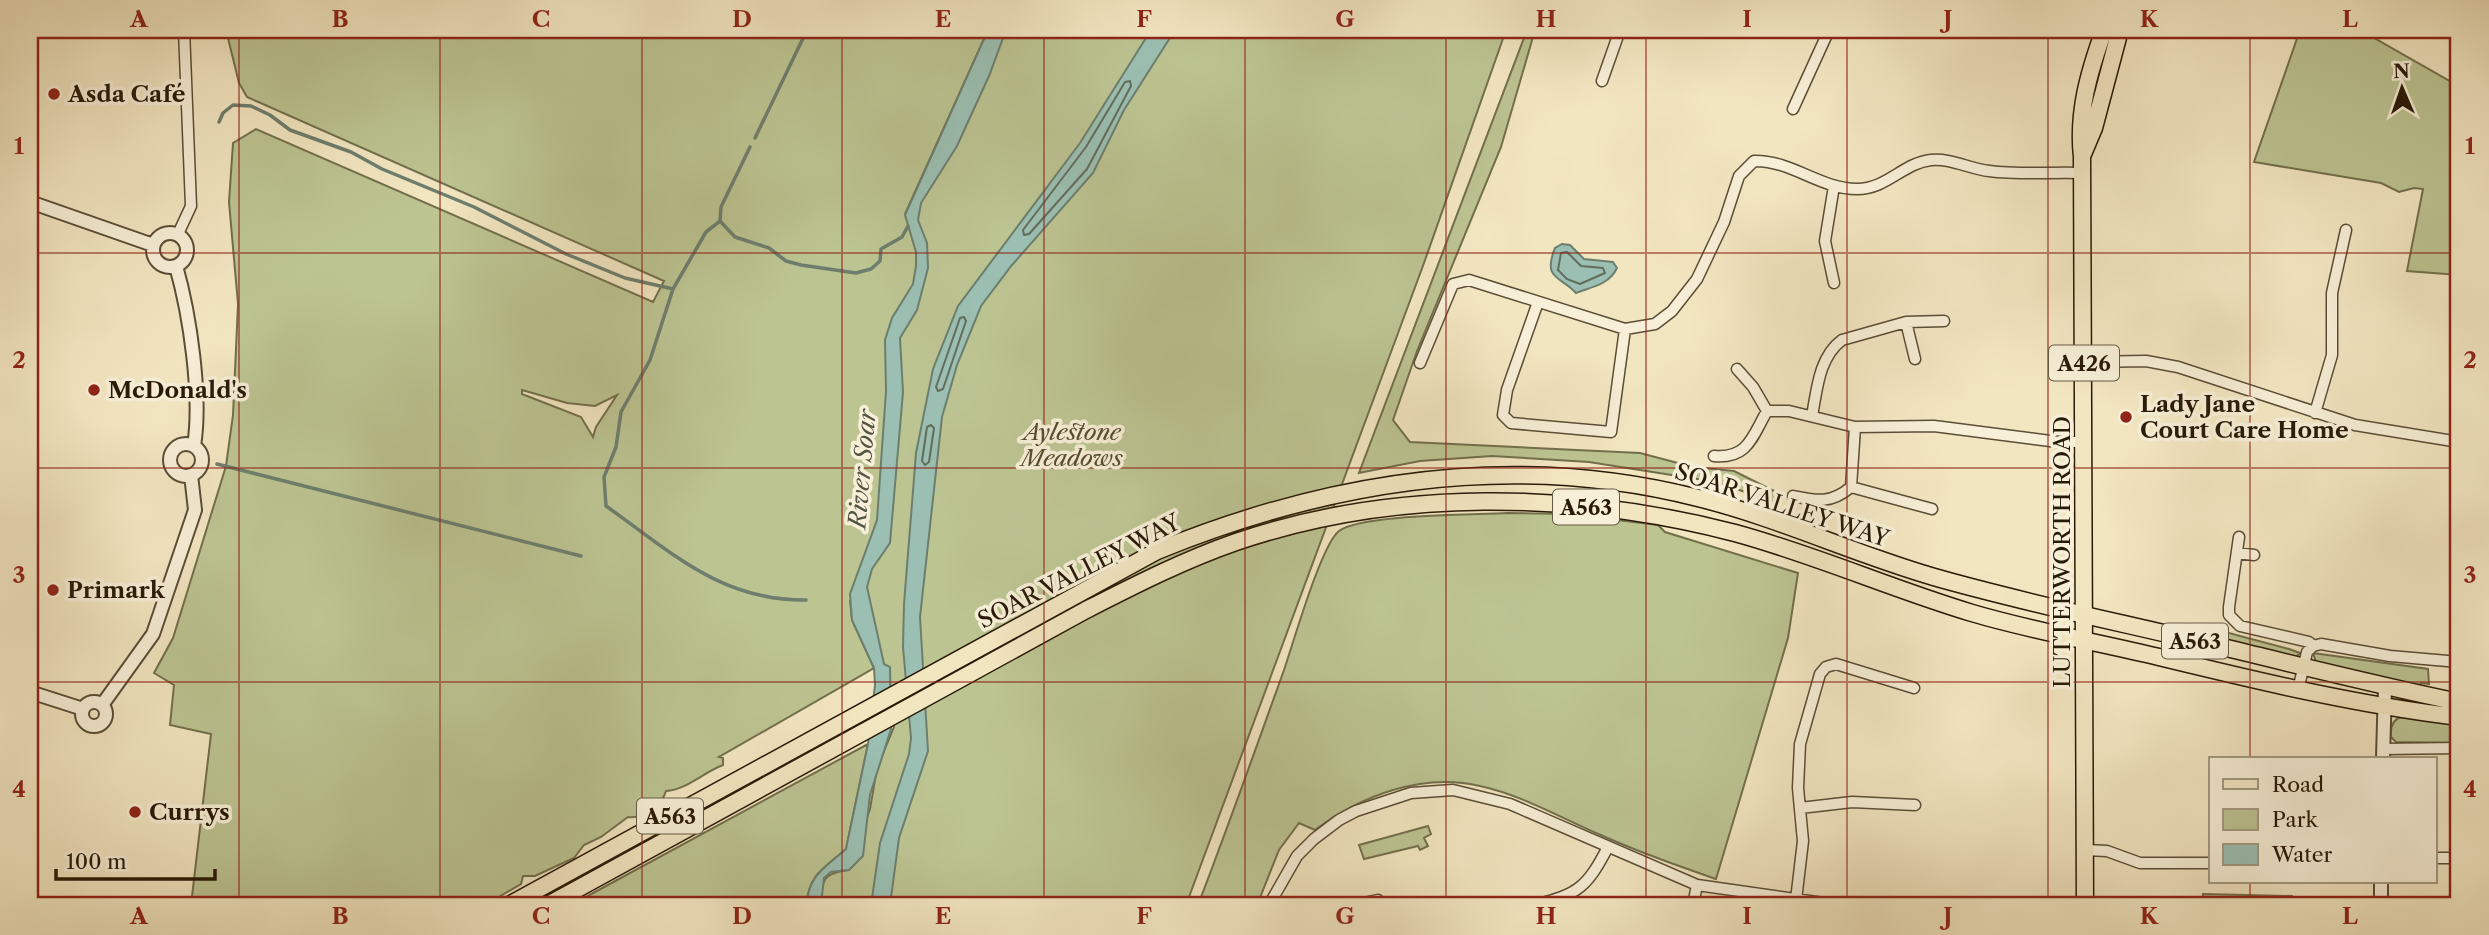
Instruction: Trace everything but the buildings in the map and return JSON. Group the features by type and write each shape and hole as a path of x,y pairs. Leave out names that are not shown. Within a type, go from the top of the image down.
{"main road":[{"name":"LUTTERWORTH ROAD","path":"2085,905 2086,615 2082,165 2086,127 2085,91 2104,30"},
{"name":"LUTTERWORTH ROAD","path":"2086,127 2120,30"},
{"name":"SOAR VALLEY WAY","path":"509,905 1157,551 1230,522 1307,500 1369,487 1446,478 1540,474 1635,484 1737,509 1934,577 2086,615"},
{"name":"SOAR VALLEY WAY","path":"548,905 947,689 1086,610 1170,567 1237,542 1365,511 1404,506 1497,502 1583,507 1676,519 1766,542 1971,612 2086,642"},
{"name":"A563","path":"2086,615 2459,702"},
{"name":"A563","path":"2086,642 2298,690 2384,707 2459,717"}],"street":[{"path":"178,234 191,206 184,30"},
{"path":"1602,81 1620,30"},
{"path":"1793,109 1829,30"},
{"path":"1420,363 1453,284 1469,279 1625,329 1655,324 1672,311 1697,279 1724,222 1739,176 1749,163 1773,160 1834,186 1871,188 1890,181 1912,166 1935,159 1990,171 2082,165"},
{"path":"1834,186 1825,240 1834,283"},
{"path":"30,202 153,245"},
{"path":"2315,413 2332,355 2332,293 2346,230"},
{"path":"163,234 178,234 186,243 187,254 176,266 166,267 157,261 153,245 163,234"},
{"path":"176,266 183,290 199,418 194,446 202,459 200,469 191,475 177,474 171,466 170,456 180,445 194,446"},
{"path":"1538,302 1507,390 1503,415 1511,423 1611,432 1625,329"},
{"path":"1812,416 1820,373 1834,346 1852,336 1906,322 1944,321"},
{"path":"1906,322 1915,359"},
{"path":"2084,362 2146,361 2178,367 2355,425 2459,442"},
{"path":"1737,369 1753,387 1767,411"},
{"path":"1767,411 1789,411 1855,427 1934,426 2058,442 2084,442"},
{"path":"1714,456 1739,454 1749,446 1767,411"},
{"path":"1793,496 1826,501 1836,499 1851,487 1855,427"},
{"path":"102,705 153,634 195,510 191,475"},
{"path":"1851,487 1932,509"},
{"path":"2239,537 2229,607 2233,622 2309,642 2313,646"},
{"path":"2237,552 2254,555"},
{"path":"2298,690 2307,652 2313,646 2321,644 2390,656 2459,662"},
{"path":"1797,900 1803,841 1800,744 1817,681 1826,667 1836,664 1914,688"},
{"path":"2385,686 2383,754 2459,748"},
{"path":"30,692 83,709"},
{"path":"83,709 92,702 102,705"},
{"path":"83,709 83,720 96,726 106,717 102,705"},
{"path":"1269,905 1286,871 1327,828 1356,811 1411,793 1453,790 1488,797 1697,885 1767,901 1797,900 1838,905"},
{"path":"1800,808 1852,802 1915,805"},
{"path":"1535,905 1565,898 1585,885 1608,847"},
{"path":"2085,850 2107,850 2140,863 2209,863"},
{"path":"2436,858 2459,858"},
{"path":"2381,883 2381,905"},
{"path":"1693,905 1697,885"},
{"path":"1354,905 1378,900"}],"green space":[{"name":"Aylestone Meadows","path":"226,30 988,30 905,214 994,30 1506,30 1424,263 1186,905 821,905 825,879 833,873 849,870 870,809 877,768 894,727 881,668 850,600 852,620 874,668 719,757 723,758 723,765 681,788 666,791 652,810 640,816 628,817 601,837 584,845 574,858 535,876 523,876 521,884 485,905 191,905 211,734 170,725 174,685 154,673 173,638 226,466 233,415 238,304 229,202 233,143 256,129 653,302 664,281 247,97 239,83","holes":["522,390 567,403 595,406 617,395 596,427 593,437 581,417 522,394"]},
{"path":"1527,30 1535,30 1501,147 1417,351 1393,420 1410,442 1640,453 1693,467 1734,471 1776,492 1777,503 1716,482 1589,462 1492,456 1420,461 1359,473"},
{"path":"2300,30 2360,30 2453,83 2459,102 2459,275 2407,271 2423,189 2414,188 2399,192 2381,183 2254,162"},
{"path":"1507,513 1568,514 1658,525 1665,532 1798,573 1788,638 1716,879 1622,844 1511,795 1458,782 1436,782 1372,797 1315,830 1299,823 1279,850 1257,905 1198,905 1316,574 1339,531 1351,525 1393,518"},
{"path":"2210,628 2300,653 2296,657 2236,643 2206,632"},
{"path":"2313,653 2428,669 2429,684 2421,683 2420,688 2316,662"},
{"path":"2401,717 2459,722 2459,743 2396,742 2391,737 2391,727"},
{"path":"868,744 846,849 814,878 806,905 571,905"},
{"path":"1428,826 1431,834 1424,838 1428,846 1420,850 1418,846 1364,859 1359,845"},
{"path":"2203,894 2292,896 2292,905 2202,905"}],"water":[{"path":"988,30 1006,30 989,76 957,146 921,203 918,220 927,243 928,268 917,310 900,338 903,392 890,543 872,569 867,587 884,664 890,667 891,729 870,795 863,856 849,870 831,872 824,878 821,905 806,905 815,878 846,849 868,744 875,685 874,668 852,620 850,594 877,520 886,391 885,340 892,318 913,284 916,266 916,252 905,215"},
{"path":"1151,30 1175,30 1124,110 1093,173 1012,265 981,306 957,365 942,417 920,617 928,751 899,838 890,905 871,905 880,843 909,754 911,738 903,647 904,604 916,453 933,369 958,306 1080,143"},
{"path":"1562,244 1570,245 1584,259 1613,262 1617,268 1614,274 1604,282 1576,293 1552,272 1555,248"}],"waterway":[{"path":"755,138 807,30"},
{"path":"219,122 223,113 233,105 251,106 270,115 290,130 351,152 382,169 474,207 566,254 625,278 673,289 706,232 720,221 735,237 769,248 786,261 856,273 871,269 880,261 881,249 902,237 908,226"},
{"path":"720,221 721,207 750,147"},
{"path":"673,289 650,360 621,412 616,447 604,477 606,506 675,556 723,583 776,598 806,600"},
{"path":"217,464 581,556"}],"place":[{"name":"Asda Café","path":"54,94"},
{"name":"McDonald's","path":"94,390"},
{"name":"Lady Jane Court Care Home","path":"2126,417"},
{"name":"Primark","path":"53,590"},
{"name":"Currys","path":"135,812"}],"water label":[{"name":"River Soar","path":"862,469"}]}
